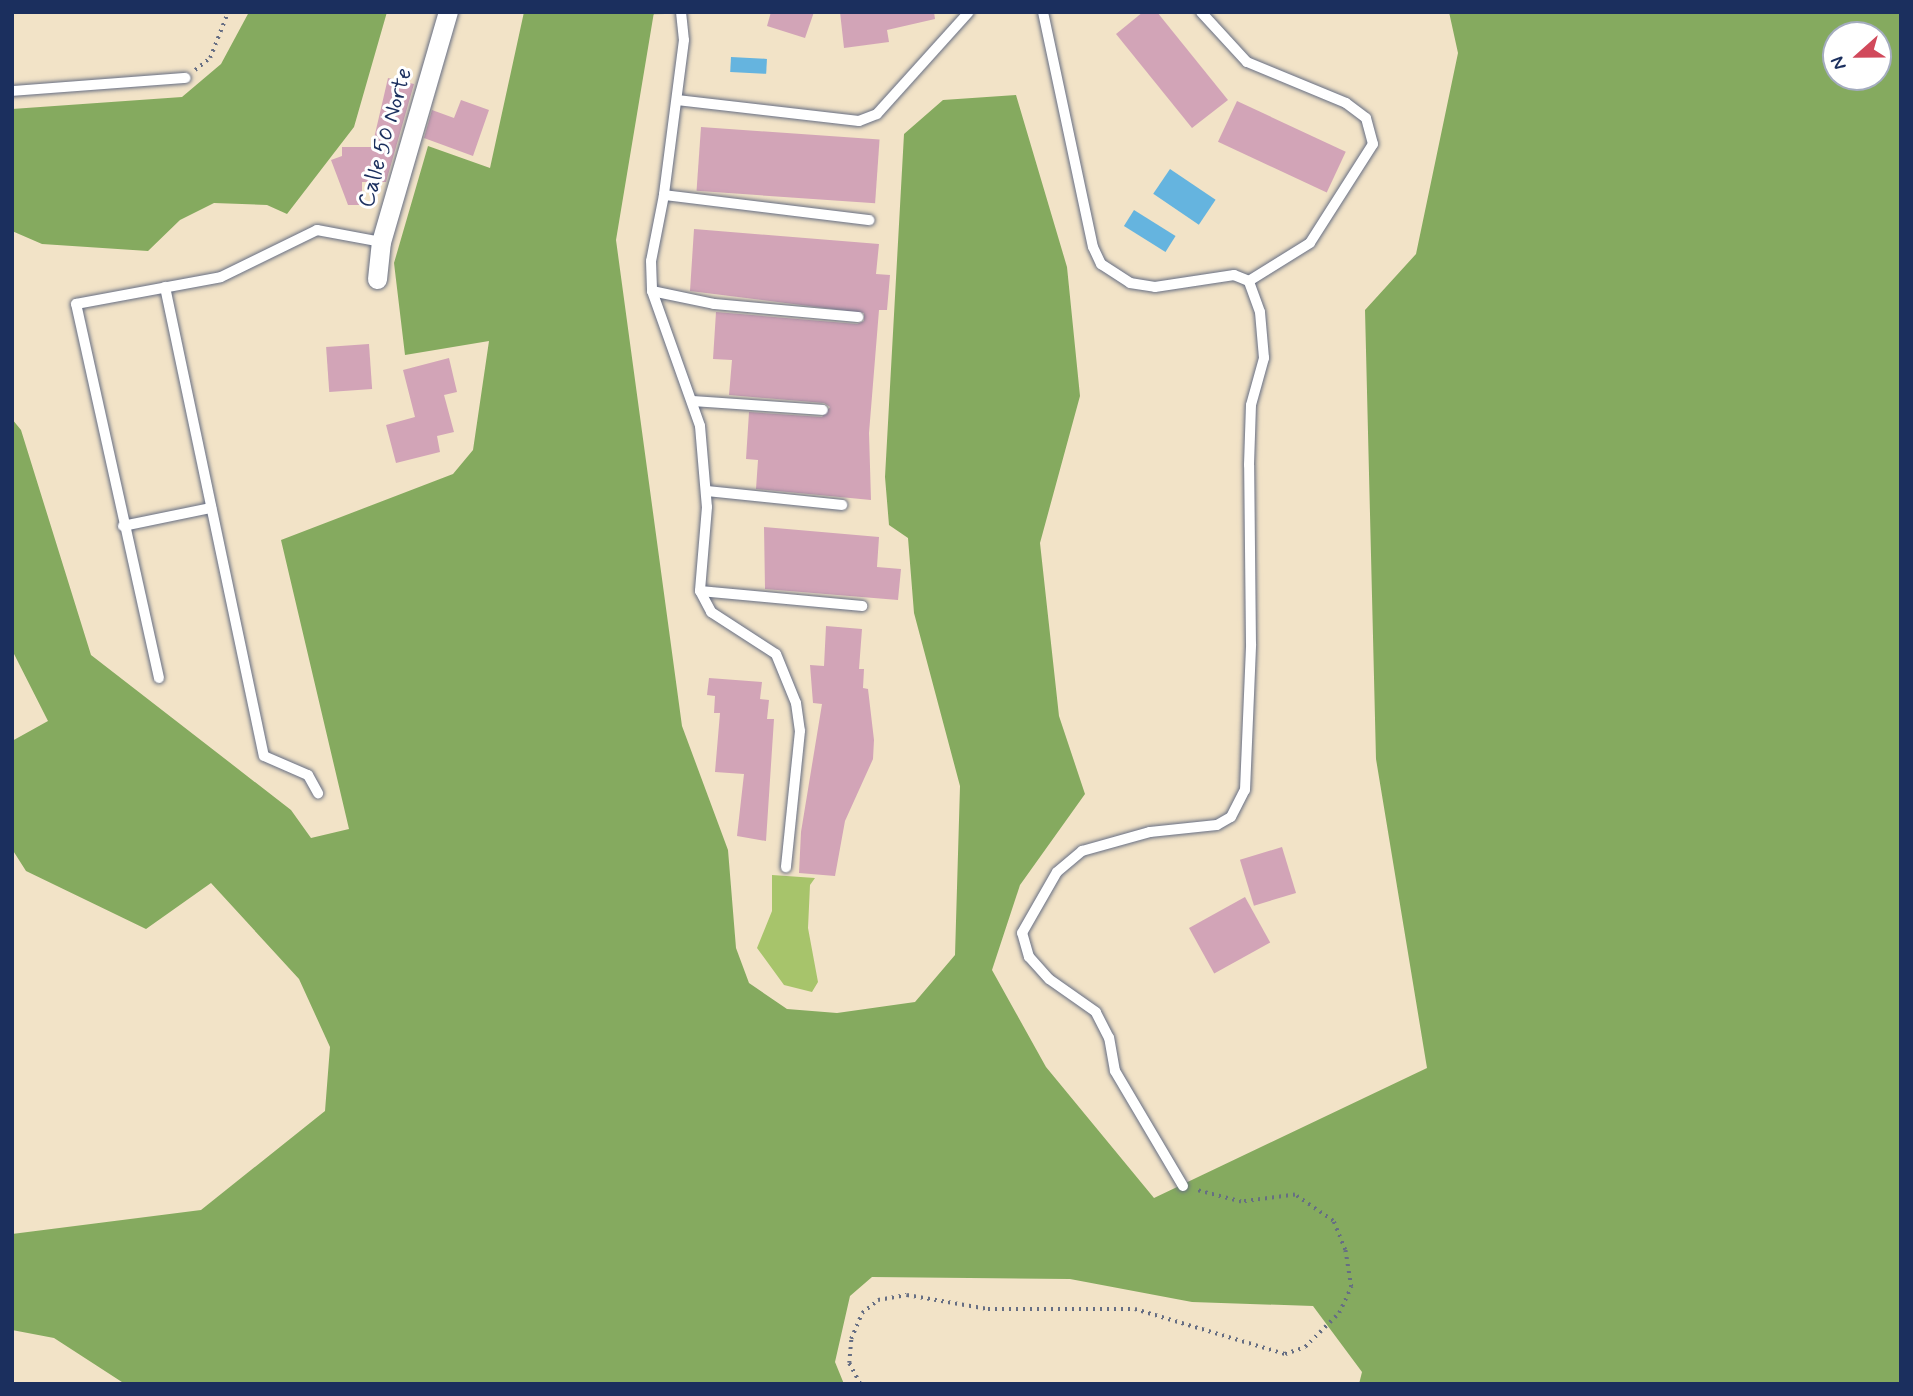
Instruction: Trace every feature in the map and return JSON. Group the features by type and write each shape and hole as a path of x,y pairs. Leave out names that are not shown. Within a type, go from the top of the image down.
{"street":[{"name":"Calle 50 Norte","path":"377,279 381,242 447,12"}],"lane":[{"path":"681,12 684,40 664,195 650,261 652,291 694,401 706,491 699,591 711,612 776,654 796,703 800,731 786,867"},
{"path":"677,100 859,121 877,114 969,12"},
{"path":"1043,12 1093,247 1101,264 1130,283 1156,287 1234,275 1249,281 1260,312 1264,358 1251,405 1249,465 1251,644 1245,790 1231,817 1217,825 1150,832 1082,851 1057,872 1022,933 1029,957 1049,979 1096,1012 1109,1038 1115,1071 1183,1186"},
{"path":"1201,12 1247,62 1346,103 1366,118 1373,144 1310,243 1249,281"},
{"path":"12,92 186,78"},
{"path":"664,195 869,220"},
{"path":"159,678 123,526 76,304 221,277 317,230 381,242"},
{"path":"165,287 264,756 308,775 318,793"},
{"path":"652,291 714,304 858,317"},
{"path":"694,401 823,410"},
{"path":"706,491 842,505"},
{"path":"123,526 211,508"},
{"path":"699,591 862,606"}],"path":[{"path":"186,78 210,58 228,12"},
{"path":"860,1384 849,1363 851,1339 862,1313 878,1300 907,1295 988,1308 1135,1308 1285,1354 1305,1347 1339,1313 1351,1287 1345,1250 1333,1221 1296,1195 1241,1202 1183,1186"}],"green space":[{"path":"249,12 387,12 354,127 287,214 267,205 214,203 180,220 148,251 42,244 12,231 12,109 182,97 221,64"},
{"path":"524,12 654,12 616,240 682,726 728,850 736,948 749,983 787,1009 837,1013 915,1002 955,955 960,786 914,613 908,538 889,525 885,477 904,134 943,100 1016,95 1067,267 1080,396 1040,543 1059,716 1085,794 1020,885 992,970 1046,1067 1154,1198 1427,1068 1376,759 1365,310 1416,254 1458,53 1449,12 1901,12 1901,1384 1359,1384 1362,1372 1313,1306 1192,1302 1070,1279 872,1277 850,1296 835,1362 844,1384 125,1384 54,1338 12,1330 12,1234 201,1210 325,1111 330,1047 299,979 211,883 146,929 26,871 12,849 12,741 48,721 12,650 12,419 21,430 91,655 291,810 311,838 349,829 281,540 453,474 473,450 489,341 405,355 394,263 428,146 490,168"},
{"path":"772,875 815,878 810,885 808,928 818,982 812,992 784,985 757,948 772,911"}],"water":[{"path":"731,57 767,59 766,74 730,72"},
{"path":"1170,169 1216,200 1199,225 1153,194"},
{"path":"1134,210 1176,236 1165,252 1124,226"}],"building":[{"path":"771,12 814,12 805,38 767,26"},
{"path":"840,12 934,12 935,19 887,30 889,42 844,48"},
{"path":"1143,12 1157,12 1228,100 1192,128 1116,34"},
{"path":"388,78 414,84 386,182 362,182 362,205 348,205 331,160 342,156 342,147 372,147"},
{"path":"461,100 489,110 473,156 424,138 432,110 454,118"},
{"path":"1237,101 1346,152 1327,192 1218,142"},
{"path":"701,127 880,139 875,203 697,191"},
{"path":"694,229 879,244 876,274 890,275 887,310 879,310 869,433 871,500 756,489 758,460 746,459 749,412 822,417 830,407 824,403 729,395 732,360 713,359 716,312 857,324 864,321 864,313 690,291"},
{"path":"369,344 372,389 329,392 326,347"},
{"path":"449,358 457,392 444,395 454,432 437,436 440,452 396,463 386,425 415,417 403,370"},
{"path":"764,527 879,537 877,567 901,569 898,600 765,589"},
{"path":"826,626 862,629 859,669 864,669 863,688 868,689 874,740 873,759 845,821 835,876 799,873 801,832 822,704 813,703 810,665 824,666"},
{"path":"709,678 762,682 760,699 769,700 767,719 774,719 766,841 737,836 744,774 715,772 720,713 714,713 715,696 707,695"},
{"path":"1282,847 1296,893 1254,906 1240,860"},
{"path":"1245,897 1270,942 1214,974 1189,928"}]}
